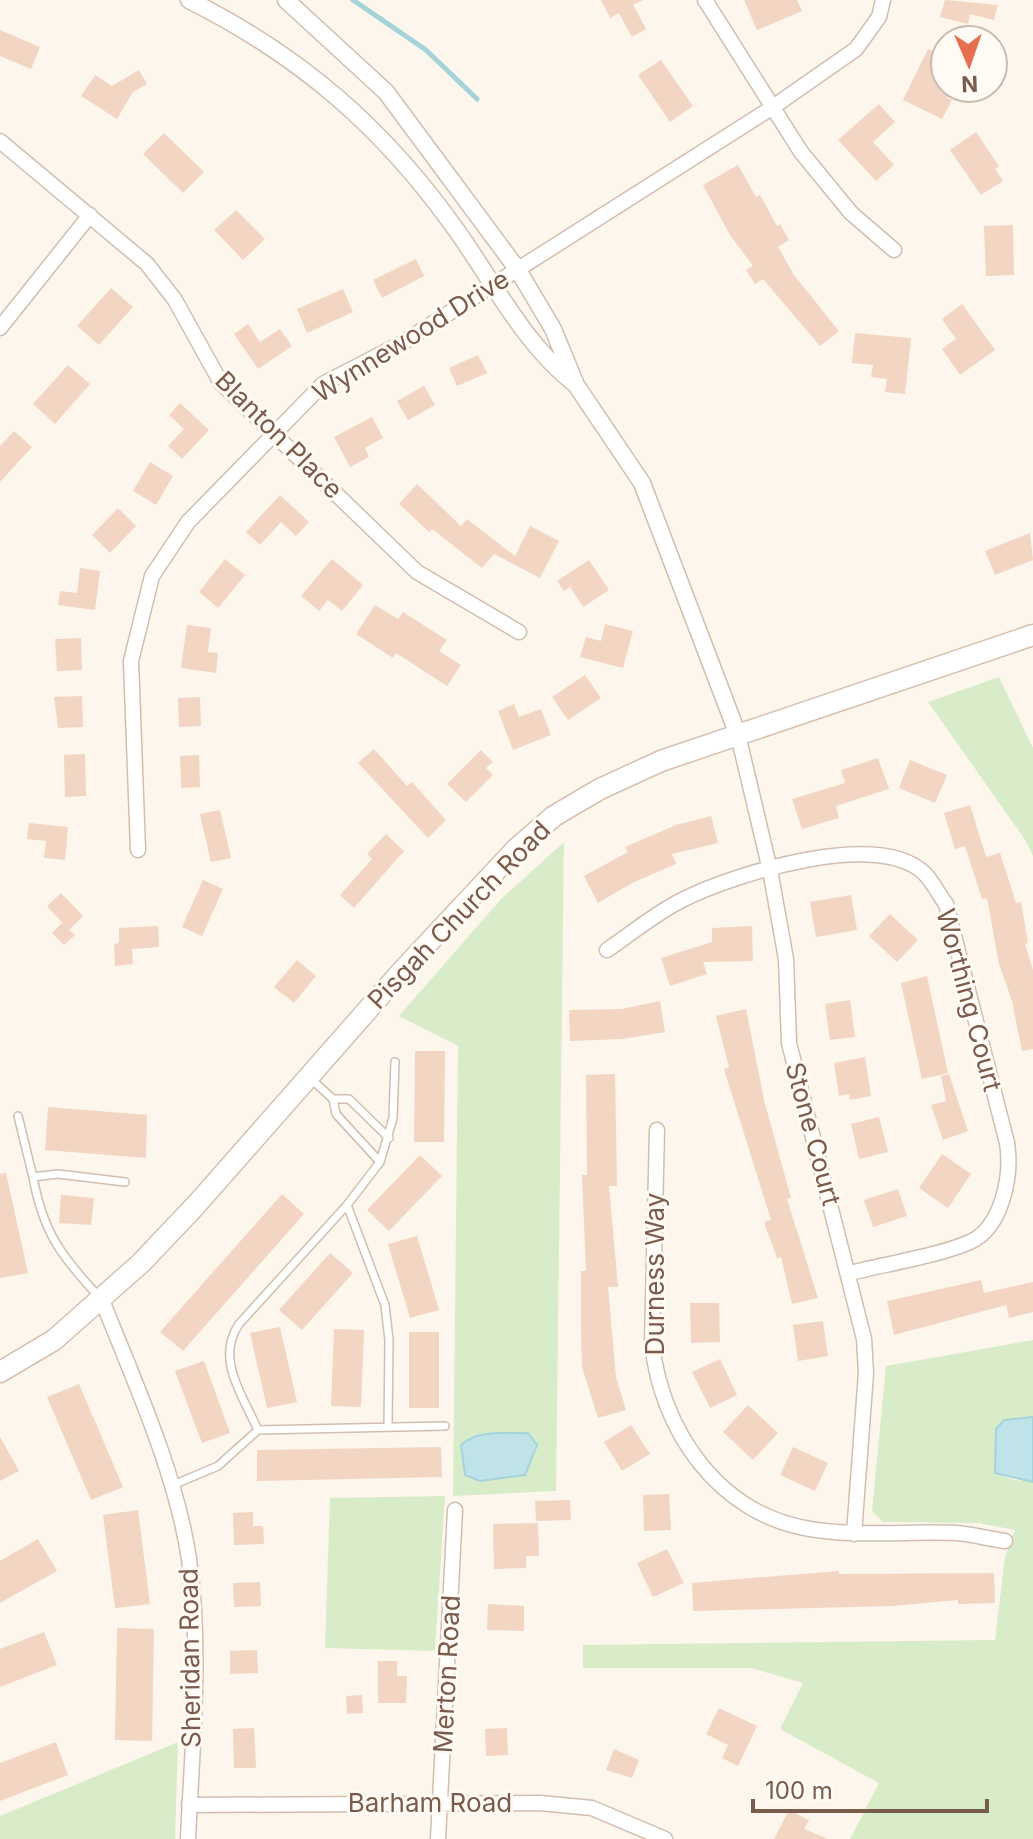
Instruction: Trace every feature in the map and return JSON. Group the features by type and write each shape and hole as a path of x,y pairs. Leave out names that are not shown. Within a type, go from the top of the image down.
{"main road":[{"name":"Pisgah Church Road","path":"0,1372 54,1340 102,1300 196,1205 307,1075 484,882 554,816 600,789 661,761 1033,635"}],"street":[{"path":"189,0 282,53 332,90 390,146 419,180 547,362 576,385"},
{"path":"286,0 386,92 518,270 553,329 576,385 642,483 738,735"},
{"path":"705,0 801,152 851,213 894,250"},
{"name":"Wynnewood Drive","path":"138,850 131,661 152,576 188,522 323,384 402,343 773,107 856,49 879,17 883,0"},
{"name":"Blanton Place","path":"0,141 147,264 175,300 221,383 417,572 519,632"},
{"path":"0,328 90,215"},
{"name":"Stone Court","path":"738,735 770,870 786,959 789,1043 850,1273 864,1339 866,1373 854,1534"},
{"name":"Worthing Court","path":"607,950 682,900 739,877 847,854 875,853 895,858 925,872 946,904 1007,1143 1010,1162 1005,1195 990,1222 972,1241 850,1273"},
{"name":"Durness Way","path":"657,1130 652,1343 655,1372 675,1427 692,1456 733,1498 767,1516 807,1529 854,1534 959,1533 1005,1541"},
{"name":"Sheridan Road","path":"102,1300 150,1423 183,1529 193,1603 188,1839"},
{"name":"Merton Road","path":"438,1839 455,1510"},
{"name":"Barham Road","path":"189,1805 540,1803 592,1808 665,1839"}],"lane":[{"path":"258,1430 229,1363 228,1343 239,1324 347,1205 380,1162 393,1118 395,1062"},
{"path":"307,1075 333,1099 336,1114 380,1162"},
{"path":"333,1099 349,1099 389,1138"},
{"path":"18,1116 40,1214 50,1238 102,1300"},
{"path":"33,1177 58,1174 125,1182"},
{"path":"347,1205 385,1305 389,1340 388,1427"},
{"path":"170,1487 218,1466 258,1430 445,1426"}],"green space":[{"path":"999,677 1033,748 1033,856 1026,841 928,702"},
{"path":"564,842 556,1491 453,1496 458,1046 399,1016 501,899"},
{"path":"1033,1340 1033,1417 1004,1420 996,1429 995,1473 1014,1480 1033,1482 1033,1839 850,1839 879,1783 780,1729 803,1683 751,1668 583,1668 583,1645 995,1640 1005,1557 1015,1530 978,1523 883,1522 872,1511 886,1366"},
{"path":"445,1496 435,1651 325,1648 330,1498"},
{"path":"178,1742 175,1839 0,1839 0,1816"}],"water":[{"path":"1033,1417 1033,1482 995,1473 996,1429 1004,1420"},
{"path":"493,1433 528,1433 537,1445 525,1475 480,1481 465,1475 461,1445 468,1440"}],"building":[{"path":"601,0 643,0 633,5 646,29 632,37 619,13 610,18"},
{"path":"744,0 797,0 802,11 757,30"},
{"path":"945,0 998,5 994,20 970,14 968,24 940,17"},
{"path":"0,30 40,47 31,69 0,56"},
{"path":"929,49 929,104 950,104 942,119 903,100"},
{"path":"661,60 693,106 670,122 638,75"},
{"path":"139,70 147,84 133,92 117,119 81,96 95,75 112,86"},
{"path":"879,104 895,122 873,142 894,165 876,181 838,140"},
{"path":"976,132 999,166 995,169 1003,181 981,195 950,150"},
{"path":"164,133 204,172 183,193 143,154"},
{"path":"738,165 756,197 760,195 777,226 780,224 789,240 778,247 794,275 839,331 820,346 763,279 755,284 746,270 753,266 730,235 703,185"},
{"path":"236,210 265,239 243,260 214,230"},
{"path":"1013,225 1014,275 986,276 984,226"},
{"path":"416,259 424,276 382,298 373,280"},
{"path":"111,288 133,307 99,345 77,326"},
{"path":"343,289 353,312 307,333 297,309"},
{"path":"962,304 995,350 960,375 942,349 956,339 942,319"},
{"path":"248,324 260,342 280,329 292,346 258,369 234,334"},
{"path":"855,333 911,338 905,394 885,392 887,379 871,377 873,365 852,363"},
{"path":"478,355 487,373 457,386 449,368"},
{"path":"68,365 90,384 55,424 33,404"},
{"path":"424,386 435,405 408,420 397,401"},
{"path":"180,403 209,430 182,459 168,446 184,429 169,415"},
{"path":"372,417 383,438 365,448 369,457 350,467 334,437"},
{"path":"14,431 32,447 0,482 0,446"},
{"path":"150,462 173,476 156,505 133,491"},
{"path":"417,484 461,526 467,519 515,556 530,526 559,541 540,578 494,554 482,568 432,529 429,532 399,504"},
{"path":"280,495 309,522 296,536 281,522 260,545 246,532"},
{"path":"118,508 136,526 110,553 92,535"},
{"path":"1030,533 1033,560 995,575 985,551"},
{"path":"225,559 245,575 218,608 199,592"},
{"path":"332,559 363,585 342,611 328,600 319,611 301,596"},
{"path":"589,560 609,590 583,607 570,587 564,591 557,581"},
{"path":"80,568 100,571 95,610 58,605 60,591 77,593"},
{"path":"375,605 398,619 403,612 447,640 439,651 461,665 447,686 396,653 393,658 356,634"},
{"path":"605,624 633,631 623,668 580,657 586,637 601,641"},
{"path":"187,625 211,628 208,652 218,653 216,673 181,668"},
{"path":"81,638 82,670 57,671 55,639"},
{"path":"585,675 601,698 568,720 552,697"},
{"path":"82,696 83,727 58,728 54,697"},
{"path":"200,697 201,726 179,727 178,698"},
{"path":"514,704 519,717 541,709 551,735 513,750 498,711"},
{"path":"374,749 407,786 412,782 446,820 428,838 358,763"},
{"path":"481,750 493,762 486,768 493,775 466,802 447,784"},
{"path":"85,754 86,796 65,797 64,755"},
{"path":"199,755 200,787 181,788 180,756"},
{"path":"878,758 889,789 836,806 839,818 802,829 792,799 845,783 841,770"},
{"path":"910,760 947,775 935,803 899,788"},
{"path":"970,805 986,857 1000,853 1016,903 1021,902 1028,943 1025,944 1033,970 1033,1049 1022,1051 1012,1001 999,964 987,898 982,899 965,846 955,849 944,813"},
{"path":"220,810 231,858 211,862 200,814"},
{"path":"711,816 718,843 672,854 676,864 632,883 598,903 584,876 628,852 625,847 676,825"},
{"path":"29,823 68,827 65,860 44,858 46,841 27,839"},
{"path":"386,834 404,851 354,908 340,895 372,859 367,854"},
{"path":"203,880 223,889 202,936 182,927"},
{"path":"61,893 83,916 69,930 47,906"},
{"path":"851,895 857,930 816,937 810,902"},
{"path":"890,914 918,940 897,962 869,936"},
{"path":"62,923 75,935 64,945 52,933"},
{"path":"158,926 159,947 132,949 133,964 115,966 114,944 119,943 119,928"},
{"path":"752,926 753,961 703,962 707,974 670,986 661,958 712,942 712,928"},
{"path":"297,960 316,976 294,1003 274,987"},
{"path":"927,976 948,1073 922,1079 901,983"},
{"path":"850,1000 855,1037 830,1040 825,1004"},
{"path":"660,1001 665,1032 622,1039 570,1041 569,1010 622,1009"},
{"path":"746,1009 764,1100 791,1198 787,1199 818,1298 792,1304 781,1257 777,1258 764,1222 771,1220 724,1069 729,1067 716,1016"},
{"path":"415,1051 445,1051 444,1142 414,1142"},
{"path":"865,1057 871,1096 850,1100 849,1094 839,1096 834,1063"},
{"path":"615,1074 617,1186 609,1186 618,1287 608,1287 616,1377 626,1410 598,1418 582,1367 581,1271 586,1271 582,1175 587,1175 586,1075"},
{"path":"949,1074 968,1131 943,1140 931,1105 946,1101 941,1076"},
{"path":"48,1107 147,1115 146,1158 45,1150"},
{"path":"879,1117 888,1152 859,1159 851,1124"},
{"path":"942,1154 971,1174 948,1208 919,1188"},
{"path":"420,1155 442,1176 389,1231 367,1210"},
{"path":"6,1173 28,1273 0,1278 0,1174"},
{"path":"898,1189 907,1216 873,1227 864,1200"},
{"path":"282,1194 304,1214 183,1351 160,1332"},
{"path":"61,1195 94,1198 91,1225 59,1223"},
{"path":"417,1236 439,1310 410,1318 388,1244"},
{"path":"330,1253 353,1273 302,1330 279,1310"},
{"path":"981,1280 984,1293 1033,1282 1033,1312 1009,1318 1006,1305 894,1335 887,1301"},
{"path":"690,1303 719,1303 720,1342 691,1343"},
{"path":"823,1321 828,1356 798,1361 793,1325"},
{"path":"280,1327 297,1402 267,1408 250,1333"},
{"path":"334,1329 364,1330 361,1407 331,1406"},
{"path":"409,1332 439,1332 439,1408 409,1408"},
{"path":"720,1359 737,1395 710,1408 692,1372"},
{"path":"204,1361 230,1433 202,1443 175,1371"},
{"path":"79,1384 123,1487 91,1500 47,1397"},
{"path":"748,1405 778,1433 753,1460 723,1432"},
{"path":"631,1425 650,1454 622,1471 604,1442"},
{"path":"0,1437 19,1471 0,1481"},
{"path":"441,1447 442,1477 257,1481 257,1450"},
{"path":"793,1447 828,1463 815,1491 780,1475"},
{"path":"669,1494 671,1530 644,1531 643,1495"},
{"path":"570,1500 571,1520 536,1521 535,1501"},
{"path":"138,1510 150,1604 115,1608 103,1515"},
{"path":"253,1512 253,1526 263,1526 264,1544 234,1545 233,1513"},
{"path":"538,1523 539,1556 526,1556 526,1568 494,1569 493,1524"},
{"path":"38,1539 57,1571 0,1603 0,1561"},
{"path":"667,1549 684,1583 653,1597 637,1563"},
{"path":"839,1571 839,1574 994,1573 995,1603 958,1604 958,1600 892,1606 693,1611 692,1583"},
{"path":"260,1582 261,1606 234,1607 233,1583"},
{"path":"488,1604 524,1606 524,1631 487,1630"},
{"path":"117,1628 154,1629 152,1741 115,1740"},
{"path":"44,1632 57,1665 0,1687 0,1649"},
{"path":"257,1650 258,1673 230,1674 230,1651"},
{"path":"378,1661 397,1661 397,1676 407,1676 406,1703 378,1703"},
{"path":"362,1695 363,1713 347,1714 346,1696"},
{"path":"719,1708 757,1726 738,1766 722,1758 728,1745 706,1734"},
{"path":"254,1728 256,1768 234,1768 233,1729"},
{"path":"507,1728 508,1755 486,1756 485,1729"},
{"path":"56,1742 68,1775 0,1801 0,1763"},
{"path":"614,1749 639,1760 632,1778 606,1770"},
{"path":"789,1810 809,1820 804,1829 828,1839 774,1839"}],"waterway":[{"path":"353,0 426,50 477,99"}]}
